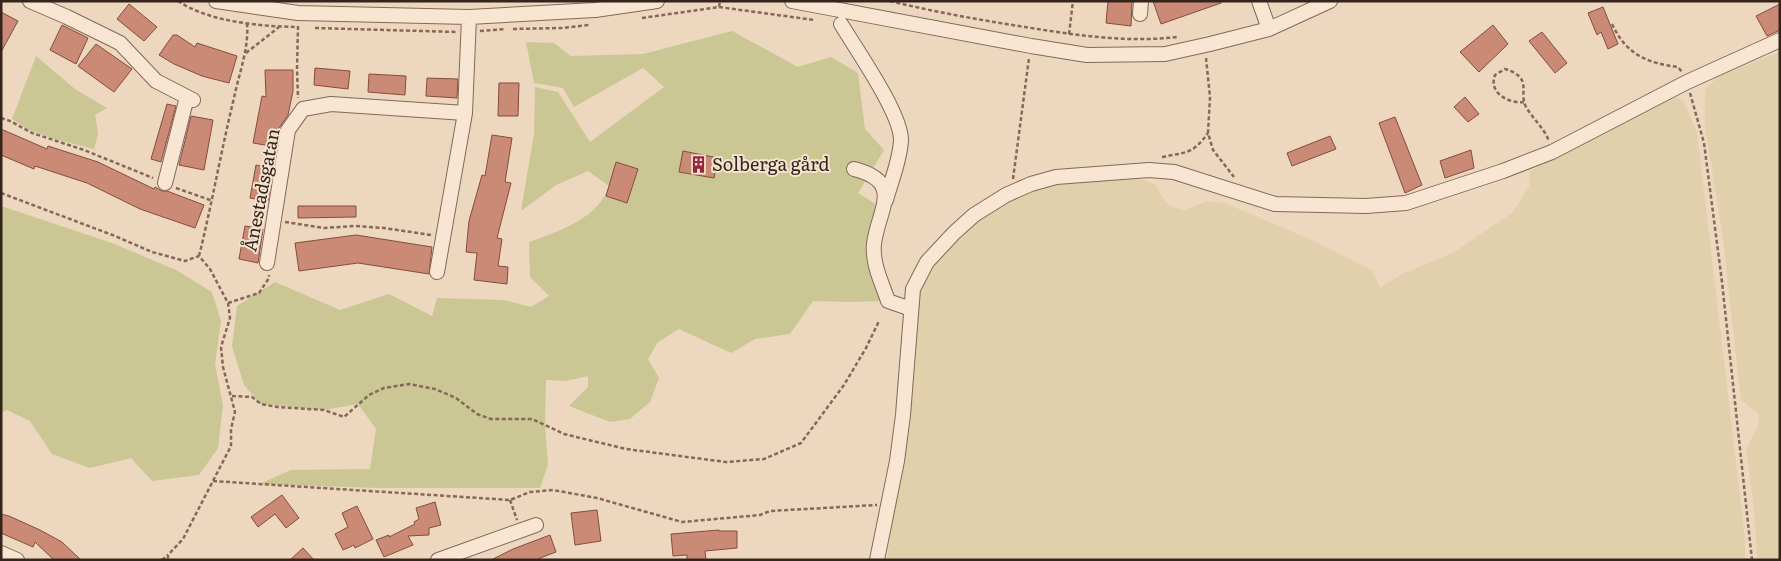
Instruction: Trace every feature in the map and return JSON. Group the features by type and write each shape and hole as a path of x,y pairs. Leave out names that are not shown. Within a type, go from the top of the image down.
{"street":[{"path":"30,1 68,17 120,43 156,81 190,99 164,183"},
{"path":"216,1 469,17 542,7 595,10 657,1"},
{"path":"792,1 846,6 1031,46 1087,55 1165,54 1204,46 1269,29 1330,1"},
{"path":"1259,1 1269,29"},
{"path":"438,272 465,113 469,17"},
{"path":"841,24 886,97 901,138 897,164 874,244 875,264 888,301 911,309"},
{"path":"877,560 897,461 903,415 913,289 927,262 954,233 974,215 1012,192 1031,184 1056,178 1149,170 1174,172 1276,204 1366,206 1406,203 1552,152 1687,82 1780,40"},
{"path":"303,108 331,104 465,113"},
{"name":"Ånestadsgatan","path":"267,263 288,130 303,108"},
{"path":"854,169 874,178 881,184 886,200"},
{"path":"438,560 536,525"},
{"path":"1,553 17,560"}],"path":[{"path":"890,1 924,9 1085,37 1157,39 1182,36"},
{"path":"1069,34 1073,1"},
{"path":"303,7 298,27 297,96 303,108"},
{"path":"719,7 794,17"},
{"path":"199,256 213,201 233,99 245,54 248,24"},
{"path":"1612,24 1627,48 1658,65 1678,67 1682,71 1687,82 1704,143 1722,282 1752,560"},
{"path":"245,54 279,27"},
{"path":"1012,192 1031,46"},
{"path":"1204,46 1210,97 1208,133 1213,150 1249,195"},
{"path":"1524,102 1512,102 1500,96 1492,82 1495,75 1505,69 1518,75 1525,89 1524,102 1548,138 1552,152"},
{"path":"1,118 32,133 101,156 164,183 213,201"},
{"path":"1158,158 1190,151 1200,144 1208,133"},
{"path":"1,194 116,236 152,252 185,260 199,256"},
{"path":"274,219 324,228 356,226 384,228 444,237"},
{"path":"162,560 182,540 231,446 231,429 235,412 223,367 221,347 230,318 228,303 210,270 199,256"},
{"path":"228,303 236,302 259,293 269,278 267,263"},
{"path":"232,396 252,397 261,404 277,407 324,410 344,417 369,395 384,388 409,384 434,389 456,398 477,414 491,419 532,419 564,434 626,449 726,462 764,459 801,443 844,385 879,322"},
{"path":"213,481 510,500 530,492 553,490 597,498 682,522 760,515 770,511 888,505"},
{"path":"510,500 521,530"},
{"path":"168,555 168,560"}],"shaded area":[{"path":"732,31 798,67 831,57 858,73 865,129 884,150 858,193 882,208 871,255 888,301 813,301 790,334 755,339 731,353 679,329 658,342 648,359 659,378 650,402 630,419 610,422 569,406 588,387 588,376 566,381 546,380 545,425 548,465 540,488 378,488 259,484 291,470 370,469 376,429 358,404 324,410 261,404 244,385 232,346 237,306 275,282 340,310 389,294 432,316 437,298 504,300 531,307 549,296 530,277 529,242 552,234 587,215 604,197 609,186 588,171 556,185 521,211 534,134 535,87 558,92 590,142 664,87 643,68 574,107 563,88 534,83 526,42 554,43 571,56 643,54"},
{"path":"1780,52 1780,560 1757,560 1754,508 1746,449 1759,424 1758,413 1741,400 1723,239 1705,126 1705,90 1717,77"},
{"path":"36,56 75,89 107,108 95,115 98,134 94,149 29,130 12,119"},
{"path":"1671,96 1683,100 1697,132 1745,539 1745,560 887,560 916,297 942,253 977,221 1017,195 1086,178 1135,177 1155,184 1163,198 1172,207 1184,210 1208,201 1227,204 1316,242 1372,270 1380,288 1400,275 1454,252 1512,213 1529,187 1530,171"},
{"path":"1,206 112,243 176,270 212,292 221,321 215,364 223,406 218,448 199,475 152,481 131,458 90,468 52,454 30,421 7,410 1,413"}],"building":[{"path":"1108,1 1132,1 1131,26 1106,23"},
{"path":"1153,1 1221,1 1221,3 1161,24"},
{"path":"129,4 157,27 144,41 117,19"},
{"path":"1780,4 1780,30 1767,36 1756,16"},
{"path":"1603,7 1618,44 1608,49 1601,32 1597,35 1588,13"},
{"path":"1,12 18,21 1,52"},
{"path":"62,25 88,38 76,64 50,50"},
{"path":"1493,25 1508,44 1479,72 1460,52"},
{"path":"1542,32 1567,63 1555,73 1529,41"},
{"path":"173,35 177,35 195,47 197,43 237,56 229,83 202,76 174,64 159,55"},
{"path":"96,44 132,69 114,92 78,66"},
{"path":"315,68 350,71 348,89 314,85"},
{"path":"265,70 293,70 293,91 288,115 279,128 277,147 253,143 262,96 266,97"},
{"path":"369,74 406,76 405,95 368,92"},
{"path":"427,78 458,79 457,98 426,96"},
{"path":"499,83 519,83 518,116 498,116"},
{"path":"1465,97 1479,114 1468,122 1454,107"},
{"path":"167,104 176,106 161,162 151,159"},
{"path":"191,116 213,120 204,170 179,165"},
{"path":"1395,117 1422,185 1405,193 1379,123"},
{"path":"1,129 47,149 48,146 98,162 154,189 155,187 204,205 195,228 140,209 87,183 35,166 34,169 1,155"},
{"path":"492,135 512,138 505,182 511,183 497,238 502,239 498,266 508,267 507,284 474,280 477,253 466,252 469,221 482,175 485,176"},
{"path":"1330,136 1336,149 1292,166 1287,153"},
{"path":"1471,150 1474,168 1445,178 1440,161"},
{"name":"Solberga gård","path":"683,151 718,158 714,178 679,172"},
{"path":"616,162 638,169 627,203 606,196"},
{"path":"256,165 273,168 268,201 250,198"},
{"path":"298,206 356,206 356,217 298,218"},
{"path":"245,226 263,229 258,263 239,259"},
{"path":"356,235 432,247 429,274 358,263 299,271 295,243"},
{"path":"282,495 299,518 286,528 275,514 258,527 251,517"},
{"path":"435,502 441,525 429,528 429,535 408,536 413,545 384,557 376,540 389,535 389,537 415,524 414,522 419,519 416,508"},
{"path":"357,506 373,539 355,548 354,545 343,550 335,534 348,527 342,513"},
{"path":"597,510 601,541 575,545 571,513"},
{"path":"1,514 40,530 62,542 81,560 54,560 35,542 33,547 1,533"},
{"path":"719,530 737,531 737,548 705,551 706,560 687,560 687,555 673,556 671,534"},
{"path":"550,535 556,552 535,560 491,560 513,549"},
{"path":"303,548 314,560 290,560"}],"place":[{"name":"Solberga gård","path":"698,165"}]}
